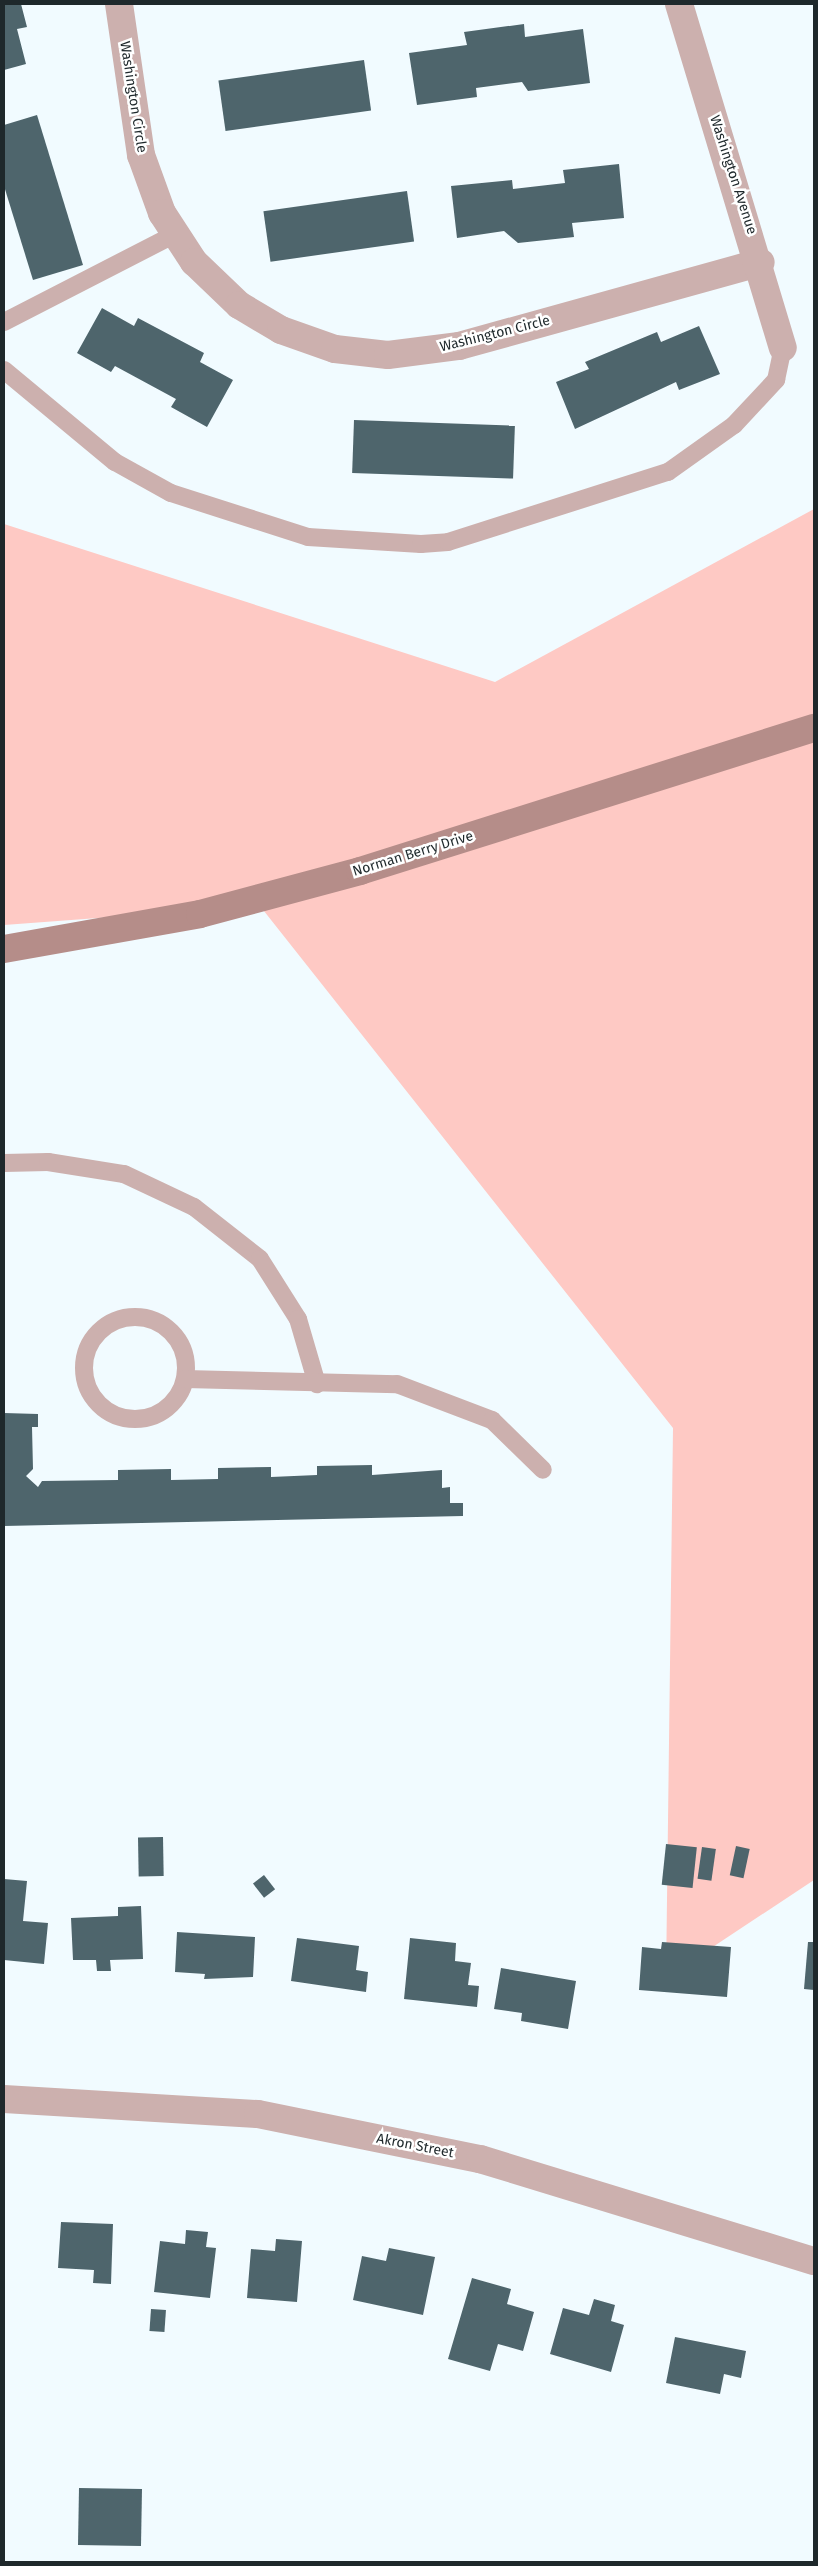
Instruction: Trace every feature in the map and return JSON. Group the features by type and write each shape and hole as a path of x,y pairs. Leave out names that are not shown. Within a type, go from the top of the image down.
{"main road":[{"name":"Norman Berry Drive","path":"4,949 200,914 360,871 814,728"}],"street":[{"name":"Washington Circle","path":"119,4 141,155 162,213 194,262 239,305 281,330 335,349 388,355 459,346 761,262"},
{"name":"Washington Avenue","path":"679,4 761,262 783,348"},
{"name":"Akron Street","path":"4,2100 258,2114 384,2139 480,2159 814,2261"}],"lane":[{"path":"4,322 175,234"},
{"path":"4,370 115,462 171,493 308,537 421,544 448,542 668,472 734,425 776,380 783,348"},
{"path":"4,1163 48,1162 124,1174 194,1208 260,1259 298,1319 317,1384"},
{"path":"126,1318 146,1318 164,1326 178,1341 185,1359 185,1379 177,1398 162,1411 144,1419 124,1419 106,1410 92,1396 85,1378 85,1358 93,1339 107,1325 126,1318"},
{"path":"185,1379 317,1384 397,1384 451,1401 492,1420 543,1470"}],"shaded area":[{"path":"814,509 814,1880 666,1978 673,1428 260,906 4,925 4,524 495,682"}],"building":[{"path":"4,4 21,4 27,27 17,29 26,64 4,70"},
{"path":"524,24 525,37 583,29 590,83 528,91 522,82 476,88 477,97 417,105 409,53 467,45 464,32"},
{"path":"364,60 371,111 226,131 218,80"},
{"path":"37,115 83,265 33,280 4,186 4,125"},
{"path":"619,164 624,218 572,223 574,237 518,243 504,231 457,238 451,186 512,180 513,189 565,183 563,170"},
{"path":"407,191 414,242 271,262 263,211"},
{"path":"102,308 134,326 138,318 204,353 200,362 233,380 207,427 171,407 176,399 115,366 111,372 77,353"},
{"path":"699,326 720,374 679,390 676,382 575,429 556,382 589,369 585,362 657,332 661,342"},
{"path":"354,420 515,426 513,479 352,473"},
{"path":"4,1413 38,1414 38,1427 32,1427 33,1469 26,1476 38,1487 42,1481 118,1480 118,1470 171,1469 171,1480 218,1479 218,1468 271,1467 271,1477 317,1475 317,1466 372,1465 372,1475 442,1470 442,1488 450,1487 450,1503 463,1503 463,1516 4,1526"},
{"path":"138,1837 163,1837 164,1876 139,1876"},
{"path":"666,1844 697,1847 693,1888 662,1885"},
{"path":"736,1846 750,1849 743,1878 730,1875"},
{"path":"702,1847 716,1849 711,1881 698,1879"},
{"path":"264,1875 275,1889 264,1898 253,1884"},
{"path":"4,1879 27,1881 23,1921 48,1923 44,1964 4,1960"},
{"path":"141,1906 143,1959 110,1960 111,1971 97,1971 96,1960 73,1960 71,1918 118,1916 118,1907"},
{"path":"177,1932 255,1937 253,1977 204,1979 205,1974 175,1972"},
{"path":"297,1938 359,1946 356,1970 368,1972 366,1992 291,1981"},
{"path":"410,1938 456,1943 455,1961 471,1963 468,1985 479,1986 477,2007 404,1999"},
{"path":"662,1942 731,1947 727,1997 639,1990 642,1947 661,1949"},
{"path":"808,1942 814,1942 814,1990 804,1989"},
{"path":"501,1968 576,1981 568,2029 521,2021 522,2013 494,2009"},
{"path":"61,2222 113,2224 111,2284 93,2283 94,2270 58,2268"},
{"path":"186,2230 208,2232 206,2247 216,2248 210,2298 154,2292 160,2241 185,2244"},
{"path":"276,2239 302,2241 297,2302 247,2298 251,2249 275,2251"},
{"path":"389,2248 435,2257 423,2315 353,2300 362,2256 386,2261"},
{"path":"472,2278 511,2289 507,2304 534,2312 523,2351 498,2344 490,2371 448,2359"},
{"path":"594,2299 615,2305 611,2321 624,2325 611,2372 550,2354 563,2308 589,2315"},
{"path":"151,2309 166,2310 164,2332 149,2331"},
{"path":"675,2337 746,2351 741,2378 724,2374 720,2394 666,2383"},
{"path":"79,2488 142,2489 141,2546 78,2545"}]}
